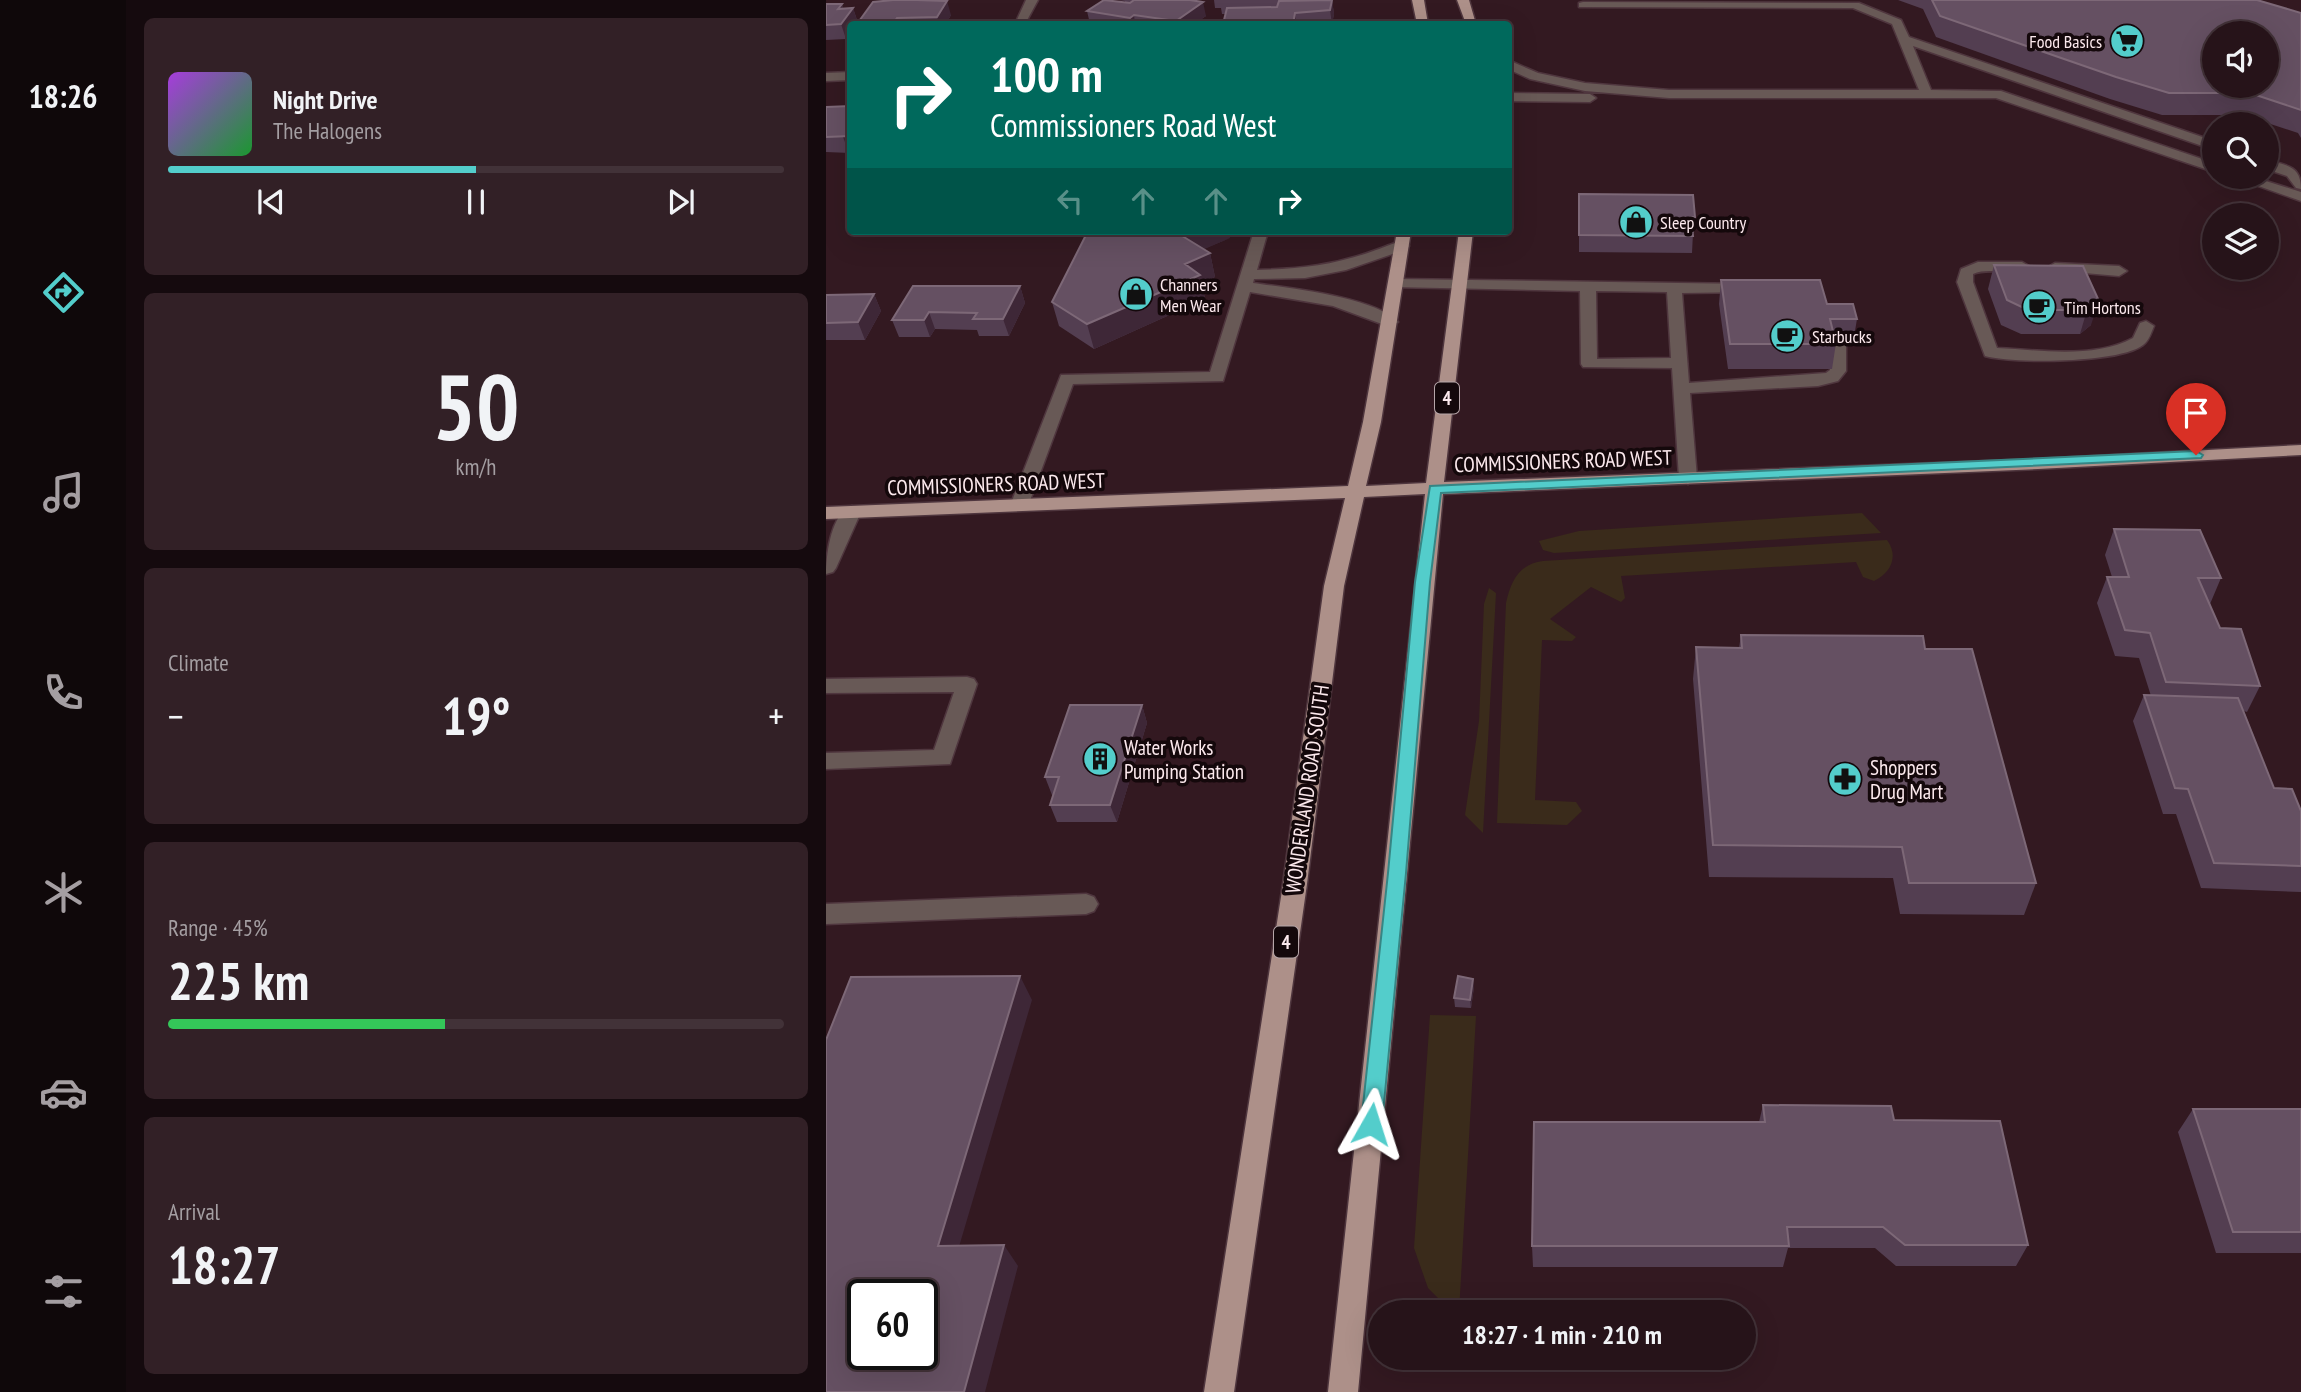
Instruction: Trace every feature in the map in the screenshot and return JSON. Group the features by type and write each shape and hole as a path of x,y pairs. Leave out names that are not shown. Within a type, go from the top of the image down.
{"main road":[{"path":"1418,0 1422,21"},
{"path":"1463,0 1470,21"},
{"name":"4","path":"1343,1392 1397,873 1423,582 1466,235"},
{"name":"WONDERLAND ROAD SOUTH","path":"1219,1392 1293,898 1334,586 1390,322 1403,238"},
{"name":"COMMISSIONERS ROAD WEST","path":"826,513 2301,450"}],"street":[{"path":"1022,21 1032,0"},
{"path":"1583,5 1855,5 1897,22 1927,95"},
{"path":"1904,39 2202,142"},
{"path":"1512,66 1534,76 1585,87 1669,94 1997,94 2202,164"},
{"path":"826,77 847,76"},
{"path":"1512,97 1637,97 1669,94"},
{"path":"2279,168 2292,173 2301,185"},
{"path":"2277,189 2301,197"},
{"path":"1019,506 1067,379 1217,377 1260,235"},
{"path":"1246,281 1346,266 1403,238"},
{"path":"2119,271 2096,267 1978,266 1966,272 1965,282 1991,354 2102,354 2127,348 2140,340 2146,326"},
{"path":"1246,281 1342,302 1362,308 1390,322"},
{"path":"1396,284 1765,290"},
{"path":"1588,287 1589,364 1678,363"},
{"path":"1674,288 1688,478"},
{"path":"1681,388 1818,382 1832,377 1838,370 1838,345"},
{"path":"826,568 852,512"},
{"path":"826,686 967,684 942,758 826,761"},
{"path":"826,915 1086,904"}],"shaded area":[{"path":"1862,513 1881,533 1554,553 1543,550 1539,541 1579,531"},
{"path":"1887,540 1893,558 1889,569 1874,581 1863,577 1856,562 1621,576 1625,598 1621,602 1591,587 1550,619 1576,637 1572,641 1542,640 1535,800 1576,802 1582,811 1567,825 1497,823 1506,603 1514,581 1522,570 1543,561"},
{"path":"1489,588 1496,593 1483,833 1465,815 1479,721 1484,604"},
{"path":"1430,1015 1476,1016 1460,1300 1440,1300 1428,1288 1414,1248"}],"building":[{"path":"1104,0 1130,3 1134,0 1203,2 1176,21 1134,15 1130,18 1087,11"},
{"path":"1332,0 1330,10 1295,13 1294,21 1224,21 1227,8 1277,7 1279,1"},
{"path":"1932,0 2257,0 2301,13 2301,110 2265,98 2279,98 2279,21 2202,21 2202,93 2169,93 1940,16"},
{"path":"947,1 937,17 859,21 873,2"},
{"path":"826,4 842,4 838,9 853,8 841,24 826,25"},
{"path":"847,106 847,136 826,137 826,107"},
{"path":"1579,194 1693,195 1693,236 1579,235"},
{"name":"Channers Men Wear","path":"1086,235 1181,235 1210,253 1185,264 1200,275 1087,324 1052,302"},
{"path":"1994,265 2083,266 2099,301 2087,310 2028,310 2007,300"},
{"path":"1721,280 1820,280 1827,304 1853,304 1857,319 1830,319 1836,344 1730,344"},
{"path":"913,286 1020,286 1003,319 973,319 977,313 929,312 924,320 892,320"},
{"path":"874,294 858,322 826,323 826,295"},
{"path":"2114,529 2200,530 2221,578 2198,578 2220,628 2241,629 2260,686 2166,682 2150,633 2125,630 2107,577 2129,577"},
{"name":"Shoppers Drug Mart","path":"1741,635 1923,636 1925,649 1972,649 2036,883 1909,883 1902,847 1713,845 1696,647 1742,648"},
{"path":"2144,695 2238,698 2274,788 2292,789 2301,811 2301,866 2214,863 2188,789 2175,788"},
{"name":"Water Works Pumping Station","path":"1070,705 1142,705 1110,805 1050,805 1059,777 1045,777"},
{"path":"1020,976 938,1246 1004,1245 964,1392 826,1392 826,1040 851,977"},
{"path":"1458,976 1473,979 1470,1000 1454,998"},
{"path":"1763,1105 1891,1106 1894,1120 2000,1121 2028,1245 1905,1245 1883,1227 1787,1227 1789,1246 1532,1246 1534,1122 1765,1122"},
{"path":"2193,1109 2301,1109 2301,1232 2233,1232"}],"place":[{"name":"Food Basics","path":"2127,41"},
{"name":"Sleep Country","path":"1636,222"},
{"name":"Channers Men Wear","path":"1136,294"},
{"name":"Tim Hortons","path":"2039,307"},
{"name":"Starbucks","path":"1787,336"},
{"name":"Water Works Pumping Station","path":"1100,759"},
{"name":"Shoppers Drug Mart","path":"1845,779"}],"route":[{"path":"1371,1124 1423,582 1435,489 2196,455"}]}
